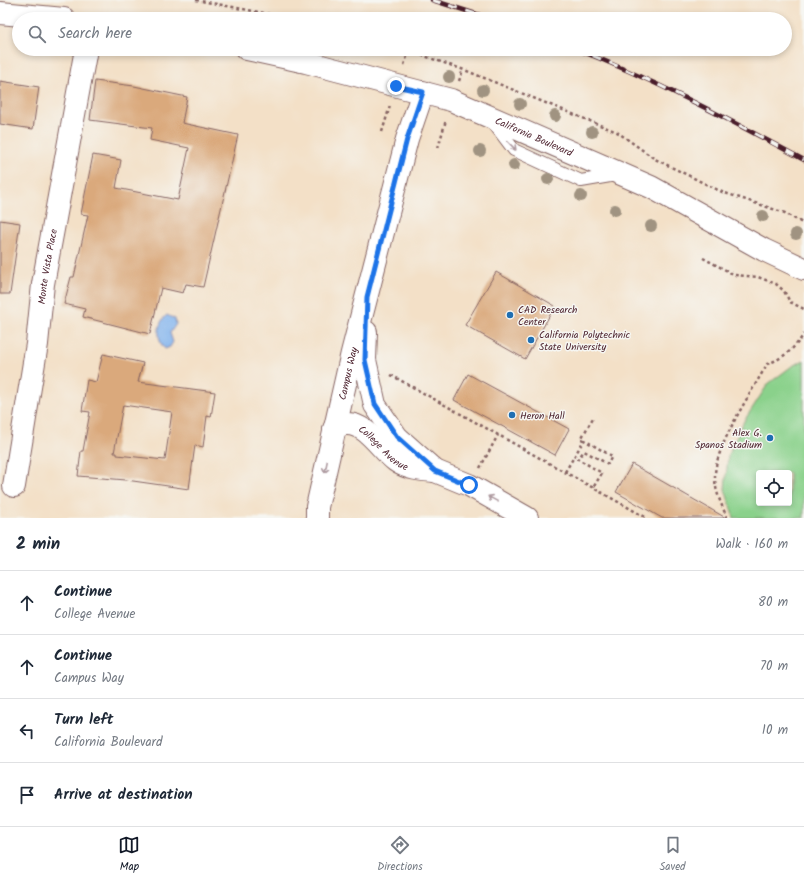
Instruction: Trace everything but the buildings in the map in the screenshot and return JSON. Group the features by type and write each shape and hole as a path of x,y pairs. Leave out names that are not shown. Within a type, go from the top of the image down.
{"street":[{"path":"0,13 12,14"},
{"name":"Monte Vista Place","path":"14,486 37,344 43,284 85,56"},
{"name":"California Boulevard","path":"279,56 451,100 651,187 764,250 804,268"},
{"name":"Campus Way","path":"317,518 317,507 334,428 407,139 423,92"},
{"name":"College Avenue","path":"367,297 365,360 375,404 397,437 435,471"},
{"name":"College Avenue","path":"334,428 345,424 356,426 364,431 396,461 410,468 435,471 469,485 527,518"}],"path":[{"path":"196,0 259,12"},
{"path":"424,56 467,71 617,132 655,159 722,192 785,213 804,224"},
{"path":"703,258 734,275 758,277 776,284 784,291 790,302 804,309"},
{"path":"727,518 719,499 715,478 717,462 724,442 767,364 780,360 795,348 804,334"},
{"path":"388,374 647,518"},
{"path":"593,488 602,473 578,459 584,451 608,464 612,456 581,439 594,416"},
{"path":"469,485 498,435"},
{"path":"565,472 584,440"}],"green space":[{"name":"Alex G. Spanos Stadium","path":"804,360 804,518 734,518 725,489 728,456 744,421 768,384 792,366"}],"water":[{"path":"167,315 175,319 176,324 170,333 173,342 170,347 165,349 160,341 159,331 161,322"}],"railway":[{"path":"432,0 470,12"},
{"path":"593,56 635,74 720,115 804,160"}],"place":[{"name":"CAD Research Center","path":"510,315"},
{"name":"California Polytechnic State University","path":"531,340"},
{"name":"Heron Hall","path":"512,415"},
{"name":"Alex G. Spanos Stadium","path":"770,438"}],"route":[{"path":"396,86 423,92 407,139 367,297 365,360 375,404 397,437 435,471 469,485"}]}
